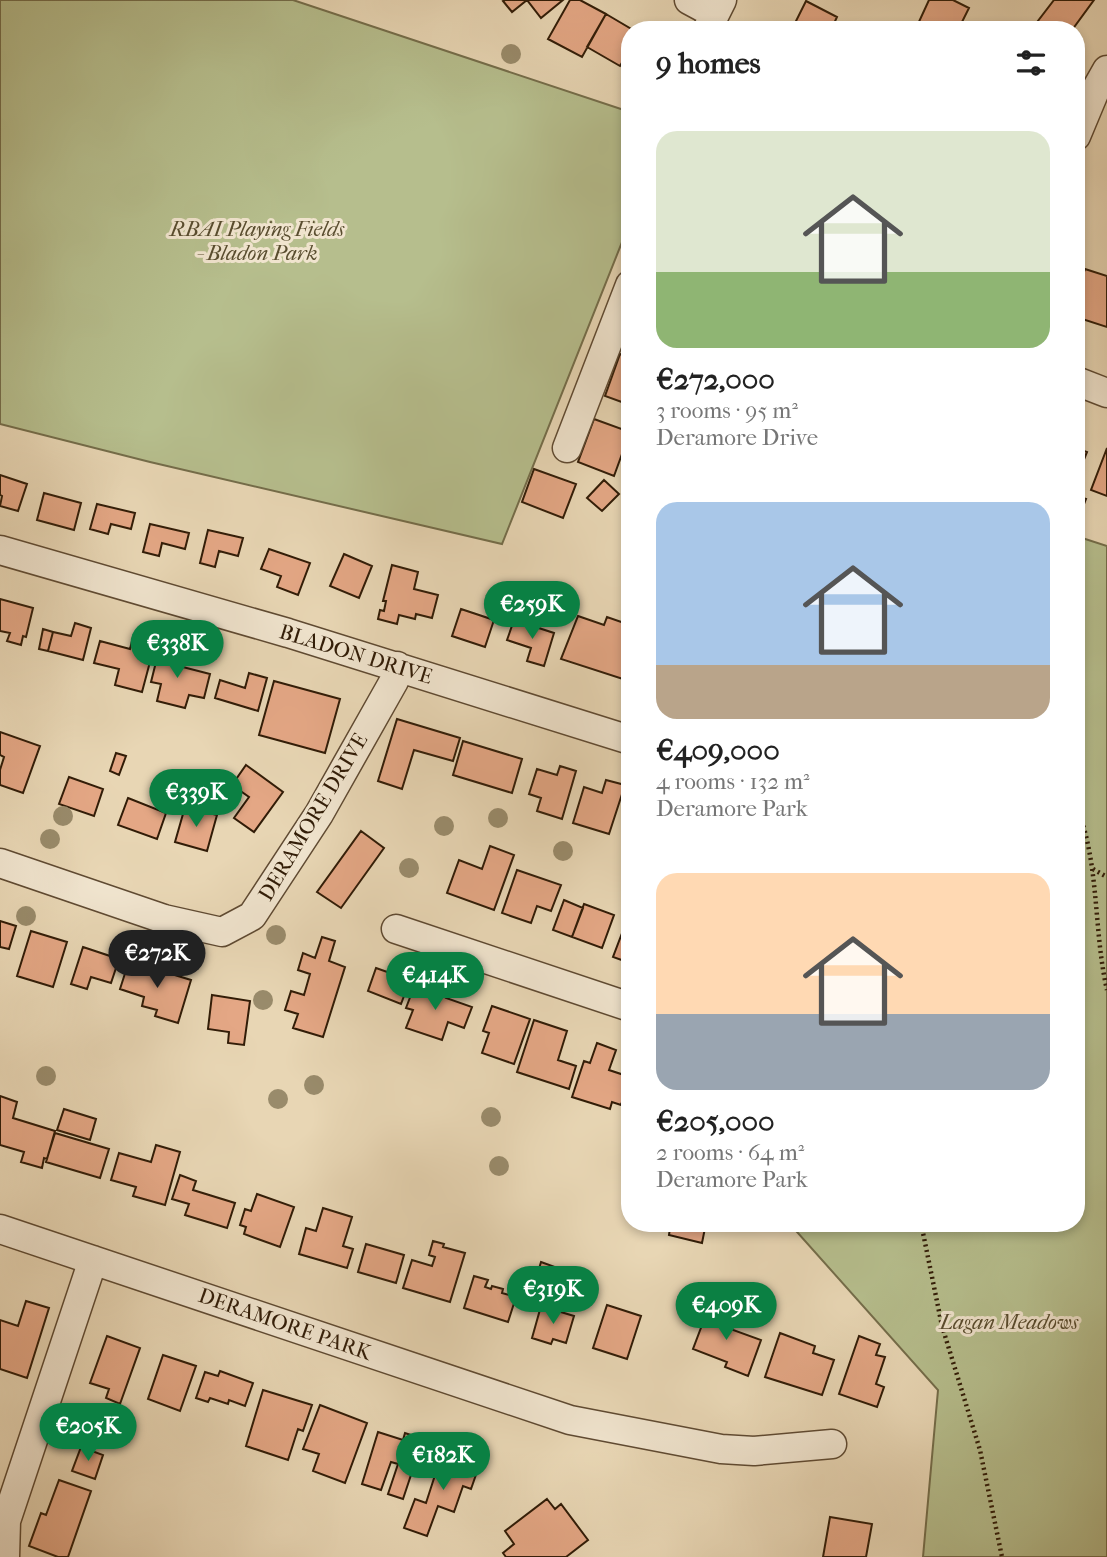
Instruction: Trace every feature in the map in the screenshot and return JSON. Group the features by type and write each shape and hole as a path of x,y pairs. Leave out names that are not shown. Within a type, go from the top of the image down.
{"street":[{"path":"689,0 715,14"},
{"path":"1085,114 1107,70"},
{"path":"567,448 621,308"},
{"path":"1085,384 1107,393"},
{"name":"BLADON DRIVE","path":"0,550 397,666 621,737"},
{"name":"DERAMORE DRIVE","path":"0,863 164,919 222,932 252,916 319,814 394,681 397,666"},
{"path":"396,929 621,1004"},
{"name":"DERAMORE PARK","path":"0,1229 570,1420 721,1449 754,1451 832,1444"},
{"path":"5,1557 6,1521 93,1260"}],"path":[{"path":"1085,832 1092,869 1098,941 1107,990"},
{"path":"1092,869 1107,877"},
{"path":"923,1232 942,1326 981,1450 1002,1557"}],"green space":[{"name":"RBAI Playing Fields - Bladon Park","path":"0,0 293,0 621,109 621,245 502,544 0,424"},
{"name":"Lagan Meadows","path":"1085,539 1107,546 1107,1557 923,1557 938,1390 797,1232 1085,1232"}],"building":[{"path":"527,0 512,12 503,1"},
{"path":"527,0 563,0 541,18"},
{"path":"570,0 580,0 606,14 582,57 548,39"},
{"path":"929,0 953,0 969,8 962,21 919,21"},
{"path":"1054,0 1094,0 1079,21 1038,21"},
{"path":"806,1 837,17 835,21 796,21"},
{"path":"606,14 621,23 620,66 587,47"},
{"path":"1085,269 1107,276 1107,327 1085,320"},
{"path":"620,354 621,402 605,396"},
{"path":"594,419 621,429 621,457 614,476 578,462"},
{"path":"1107,448 1107,496 1091,490"},
{"path":"534,469 576,484 563,518 522,502"},
{"path":"0,475 27,484 18,511 0,506"},
{"path":"604,480 619,494 602,511 587,498"},
{"path":"44,493 81,503 74,530 37,520"},
{"path":"97,504 135,513 131,529 111,524 108,534 90,529"},
{"path":"150,524 189,533 185,549 162,543 159,556 143,552"},
{"path":"208,530 243,538 238,556 219,551 215,567 200,563"},
{"path":"269,549 310,563 298,595 277,587 281,576 261,569"},
{"path":"344,554 372,566 359,598 330,586"},
{"path":"392,565 418,572 414,589 438,595 432,618 416,614 415,619 399,615 397,624 378,619 380,610 384,611 386,601 383,601"},
{"path":"0,599 33,608 26,637 23,636 21,645 7,641 10,633 0,631"},
{"path":"461,609 494,620 485,647 452,636"},
{"path":"578,616 604,625 607,617 621,622 621,678 561,659"},
{"path":"514,620 554,633 544,666 527,661 531,648 507,640"},
{"path":"75,623 91,628 83,660 48,651 53,632 71,636"},
{"path":"43,629 53,632 48,651 39,649"},
{"path":"133,637 155,643 142,692 115,685 119,669 94,663 100,641 130,649"},
{"path":"160,646 179,651 175,665 210,674 204,698 189,695 185,708 157,701 161,684 151,682"},
{"path":"249,673 267,678 258,711 215,698 220,680 245,688"},
{"path":"274,681 340,699 325,753 259,735"},
{"path":"397,719 460,738 453,761 414,750 402,789 378,781"},
{"path":"0,732 40,746 23,793 0,785 0,770 4,757 0,755"},
{"path":"463,741 522,759 512,793 453,775"},
{"path":"116,753 126,756 119,775 110,771"},
{"path":"246,765 283,792 254,832 234,818 249,797 232,785"},
{"path":"560,766 576,771 562,819 537,811 541,798 529,794 537,769 557,775"},
{"path":"69,777 103,789 94,816 59,804"},
{"path":"606,780 621,784 621,797 609,834 573,823 584,787 602,793"},
{"path":"128,798 166,813 157,839 118,825"},
{"path":"185,807 217,815 207,851 175,842"},
{"path":"361,831 384,848 341,908 317,892"},
{"path":"490,846 514,855 494,910 447,893 459,860 482,869"},
{"path":"517,870 561,885 551,911 537,906 531,923 502,913"},
{"path":"564,900 583,908 572,937 553,930"},
{"path":"584,904 614,915 602,948 572,937"},
{"path":"0,921 16,926 9,949 0,947"},
{"path":"31,931 67,942 53,987 17,976"},
{"path":"621,936 621,960 613,957"},
{"path":"322,937 335,941 329,961 345,967 323,1037 293,1028 298,1014 285,1010 291,991 304,995 310,974 298,970 303,953 315,958"},
{"path":"83,947 119,959 111,983 91,977 87,989 71,984"},
{"path":"129,961 191,980 178,1023 155,1016 157,1010 142,1006 144,997 120,989"},
{"path":"376,968 410,980 401,1004 368,991"},
{"path":"430,984 449,991 446,998 472,1007 464,1028 448,1022 442,1040 406,1028 413,1010 406,1008 414,987 427,992"},
{"path":"212,995 250,1001 244,1045 228,1043 229,1032 208,1029"},
{"path":"492,1006 530,1019 514,1064 482,1053 489,1033 483,1031"},
{"path":"534,1020 567,1031 558,1060 576,1066 569,1089 517,1072"},
{"path":"597,1043 616,1050 609,1070 621,1074 621,1105 612,1102 610,1109 572,1097 584,1061 590,1063"},
{"path":"0,1096 17,1102 13,1118 55,1131 42,1168 21,1162 24,1152 0,1145"},
{"path":"64,1109 96,1119 90,1140 57,1130"},
{"path":"55,1133 109,1149 100,1178 46,1162"},
{"path":"156,1145 180,1152 165,1205 133,1196 136,1187 111,1180 119,1153 151,1162"},
{"path":"180,1175 196,1181 193,1190 235,1203 227,1228 185,1215 189,1204 172,1199"},
{"path":"257,1194 294,1207 280,1247 244,1234 246,1227 240,1225 245,1209 251,1211"},
{"path":"323,1208 352,1217 343,1246 353,1249 347,1268 299,1254 306,1228 316,1231"},
{"path":"669,1232 704,1232 702,1243 669,1235"},
{"path":"433,1241 444,1244 443,1247 465,1253 450,1302 403,1288 412,1260 432,1266 435,1257 429,1255"},
{"path":"366,1244 404,1255 396,1283 358,1272"},
{"path":"541,1262 555,1267 548,1287 535,1282"},
{"path":"474,1276 488,1280 485,1287 503,1289 502,1293 516,1297 508,1322 464,1308"},
{"path":"26,1301 49,1308 27,1378 0,1369 0,1320 18,1326"},
{"path":"710,1304 728,1311 722,1326 761,1340 748,1376 725,1367 727,1362 693,1349"},
{"path":"607,1305 641,1316 627,1359 593,1348"},
{"path":"541,1306 574,1316 566,1343 553,1339 551,1344 532,1338"},
{"path":"780,1333 815,1346 813,1353 834,1360 822,1395 765,1377"},
{"path":"107,1336 140,1348 120,1404 106,1398 109,1389 90,1383"},
{"path":"859,1336 880,1344 876,1355 885,1357 876,1384 884,1387 877,1407 839,1394"},
{"path":"163,1355 196,1366 180,1411 148,1399"},
{"path":"220,1371 253,1383 245,1406 229,1400 228,1404 210,1398 208,1402 196,1398 205,1372 218,1376"},
{"path":"263,1390 312,1405 303,1431 298,1429 288,1460 246,1446"},
{"path":"320,1405 367,1423 345,1483 313,1471 319,1454 303,1449"},
{"path":"378,1432 403,1440 405,1433 423,1439 403,1499 388,1494 398,1464 391,1462 381,1490 362,1484"},
{"path":"81,1447 103,1455 95,1479 72,1471"},
{"path":"450,1452 480,1463 471,1489 463,1486 454,1512 438,1506 427,1536 404,1528 415,1499 426,1503 437,1469 444,1471"},
{"path":"59,1480 91,1491 68,1557 58,1557 29,1546 41,1513 46,1515"},
{"path":"547,1499 555,1509 561,1504 588,1540 566,1557 506,1557 503,1553 514,1544 505,1531"},
{"path":"830,1517 872,1524 866,1557 823,1557"}]}
